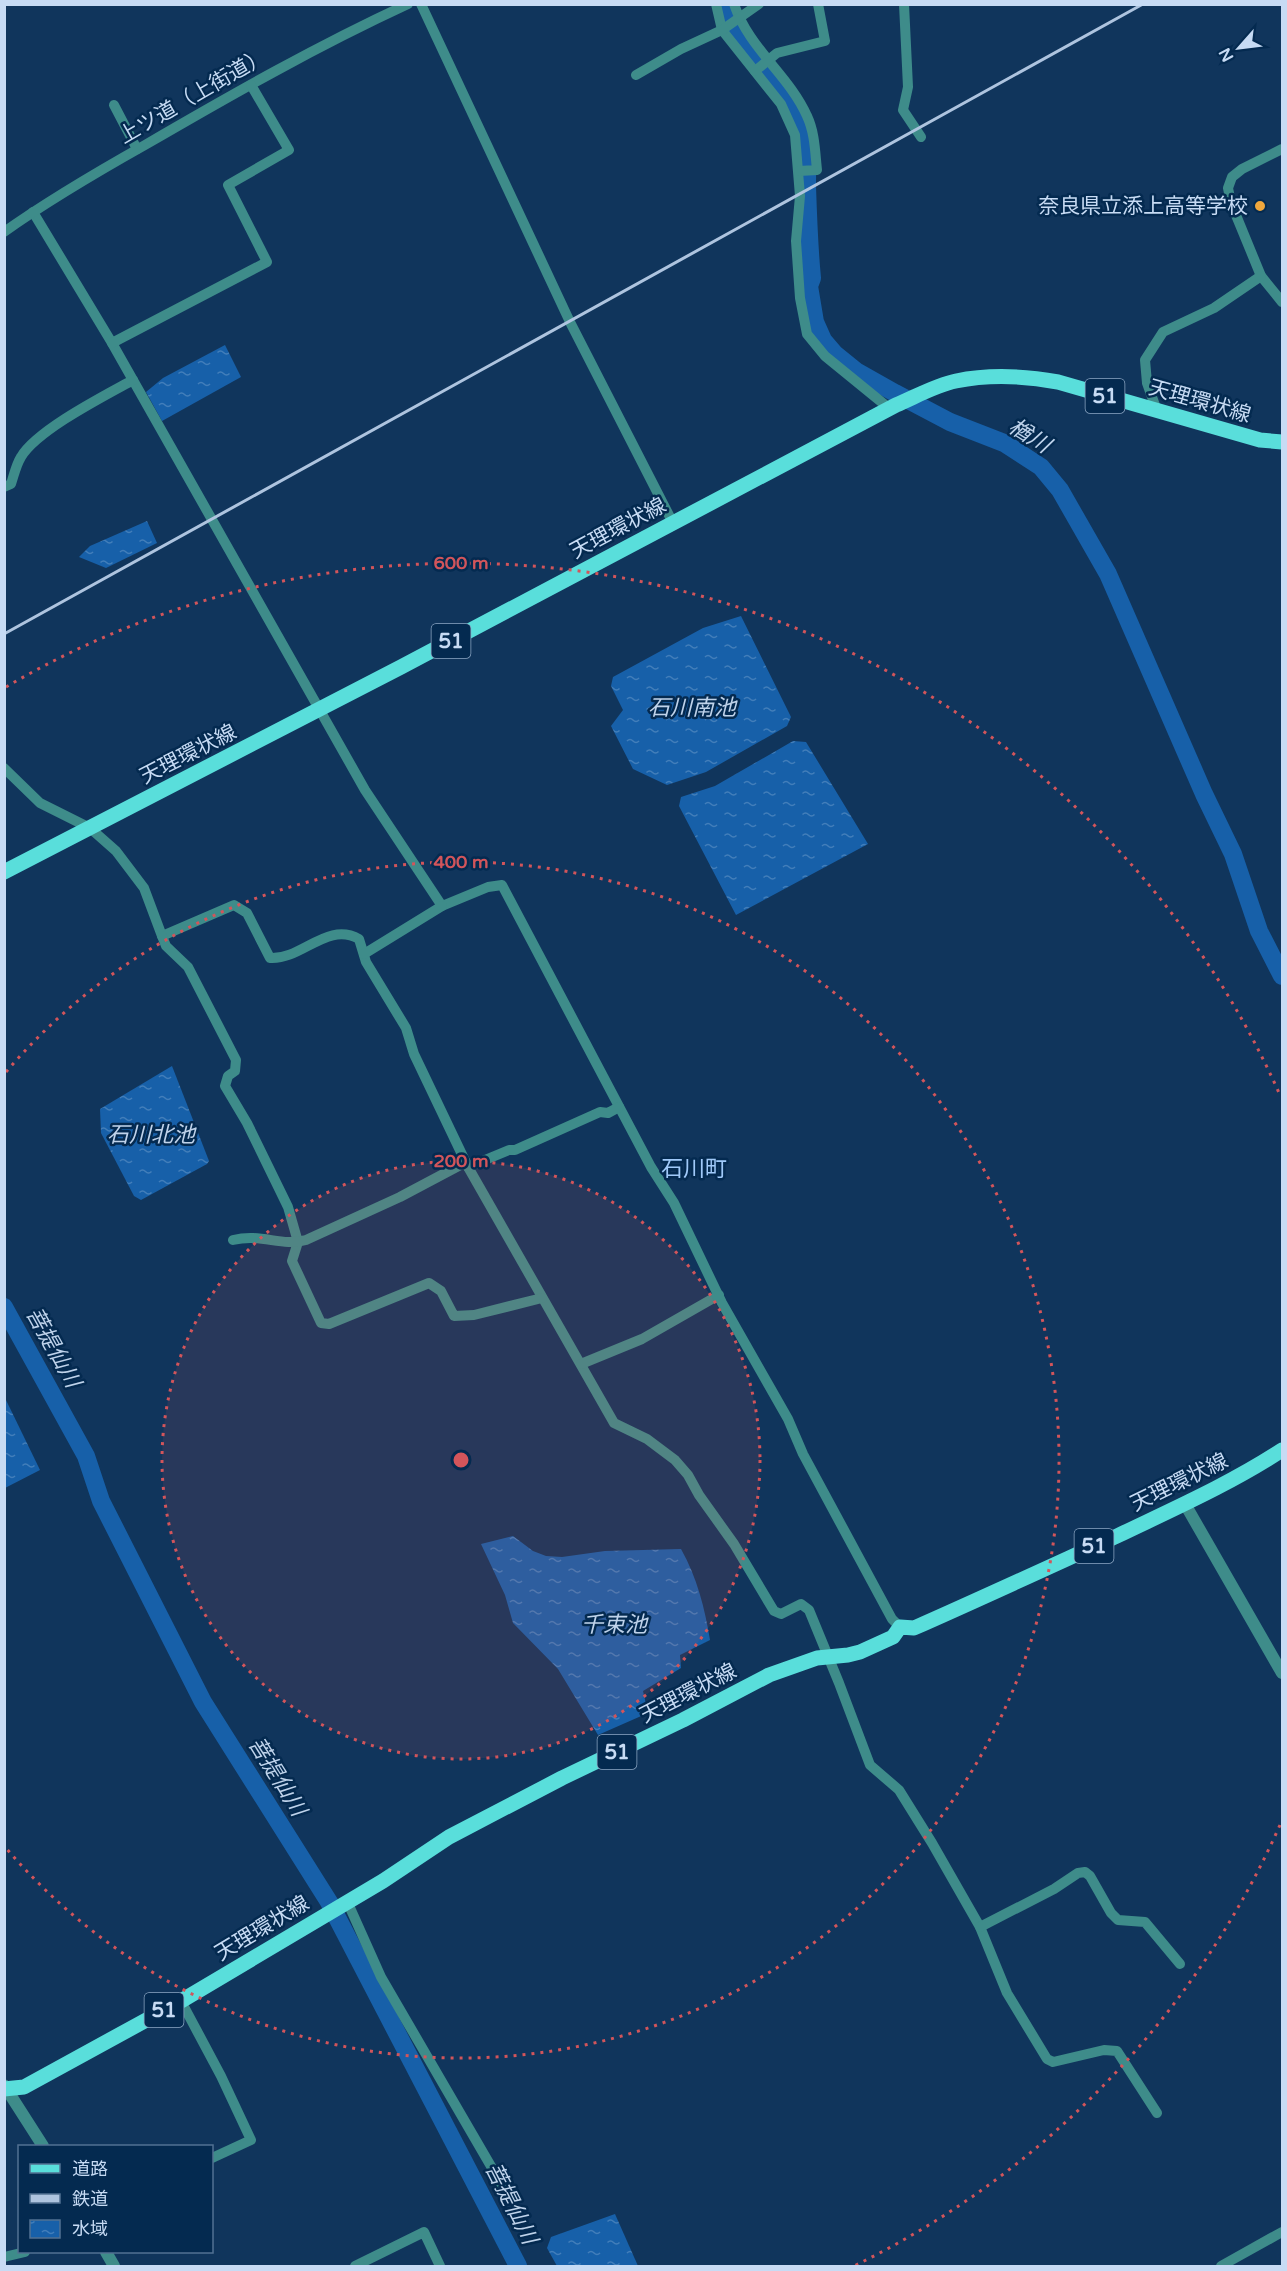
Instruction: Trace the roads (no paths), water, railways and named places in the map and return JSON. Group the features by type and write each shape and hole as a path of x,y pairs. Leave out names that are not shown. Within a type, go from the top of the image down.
{"main road":[{"name":"天理環状線","path":"4,872 319,708 401,668 893,407 956,381 995,376 1032,377 1058,382 1260,440 1282,442"},
{"name":"天理環状線","path":"5,2088 24,2087 181,2001 383,1881 449,1836 562,1778 683,1720 769,1675 817,1658 854,1653 893,1637 900,1627 907,1629 924,1623 1185,1504 1252,1470 1282,1450"}],"street":[{"name":"上ツ道（上街道）","path":"4,232 137,149 341,35 408,4"},
{"path":"421,4 570,322 673,523"},
{"path":"716,4 723,28 781,104 795,135 799,171 796,242 800,298 807,334 825,356 893,407"},
{"path":"734,4 737,19 797,97 808,117 814,138 817,170 799,171"},
{"path":"636,75 723,28 759,4"},
{"path":"755,71 777,53 825,41 818,4"},
{"path":"904,4 908,87 903,110 921,137"},
{"path":"112,343 267,262 228,185 289,150 251,85"},
{"path":"114,105 137,149"},
{"path":"1282,149 1242,169 1232,177 1228,188 1231,203 1261,276 1282,302"},
{"path":"33,212 112,343 365,790 441,906"},
{"path":"1157,411 1147,383 1145,360 1163,332 1214,308 1261,276"},
{"path":"4,487 11,484 21,458 29,447 68,417 133,380"},
{"path":"4,768 40,802 90,828 116,851 144,888 166,946 188,967 236,1060 235,1071 228,1076 225,1086 273,1173 288,1207 298,1242 292,1261 321,1323 329,1324 429,1284 441,1291 454,1316 474,1315 542,1298"},
{"path":"364,954 441,906 488,887 502,885 651,1167 674,1203 719,1295 788,1419 803,1454 887,1610 900,1627"},
{"path":"162,936 234,905 247,913 270,958 283,959 326,937 342,933 359,939 366,962 406,1028 414,1053 467,1164 614,1423 647,1439 675,1460 688,1475 699,1495 734,1544 774,1611 781,1614 801,1604 809,1610 870,1765 899,1790 932,1843 980,1927 1007,1993 1047,2059 1053,2062 1104,2050 1117,2051 1157,2113"},
{"path":"233,1240 255,1237 294,1244 400,1197 467,1164 515,1150 600,1112 608,1113 619,1107"},
{"path":"581,1364 642,1339 719,1295"},
{"path":"1185,1504 1282,1673"},
{"path":"980,1927 1054,1889 1078,1873 1085,1872 1090,1876 1111,1913 1118,1920 1145,1922 1180,1964"},
{"path":"346,1903 381,1977 510,2199"},
{"path":"181,2001 221,2076 251,2140 213,2158"},
{"path":"5,2088 42,2145"},
{"path":"355,2266 424,2232 440,2266"},
{"path":"1221,2266 1282,2232"},
{"path":"4,2257 21,2253"}],"water":[{"path":"225,345 241,377 162,421 146,392 163,378"},
{"path":"147,521 157,543 106,568 79,557 90,546"},
{"name":"石川南池","path":"741,616 791,717 787,726 706,772 667,785 633,769 611,726 623,710 611,686 613,677 703,628"},
{"name":"石川南池","path":"793,741 806,742 868,844 736,915 679,806 681,797 715,786"},
{"name":"石川北池","path":"172,1066 209,1161 141,1200 134,1196 101,1133 100,1109"},
{"path":"5,1398 40,1470 4,1488"},
{"name":"千束池","path":"513,1536 533,1551 546,1556 562,1557 605,1551 681,1549 700,1593 710,1640 680,1655 681,1668 643,1691 648,1713 598,1735 558,1669 513,1623 505,1595 481,1544"},
{"path":"615,2214 638,2266 557,2266 547,2248 551,2237"}],"waterway":[{"name":"楢川","path":"724,4 726,17 733,31 793,109 803,131 807,154 812,278 809,286 815,322 823,340 835,354 856,371 950,422 1004,443 1041,467 1060,490 1108,574 1204,794 1233,854 1259,931 1282,976"},
{"name":"菩提仙川","path":"4,1307 86,1456 101,1501 203,1702 329,1902 518,2266"}],"railway":[{"path":"4,634 1143,4"}],"place":[{"name":"奈良県立添上高等学校","path":"1260,206"}],"district":[{"name":"石川町","path":"694,1168"}]}
